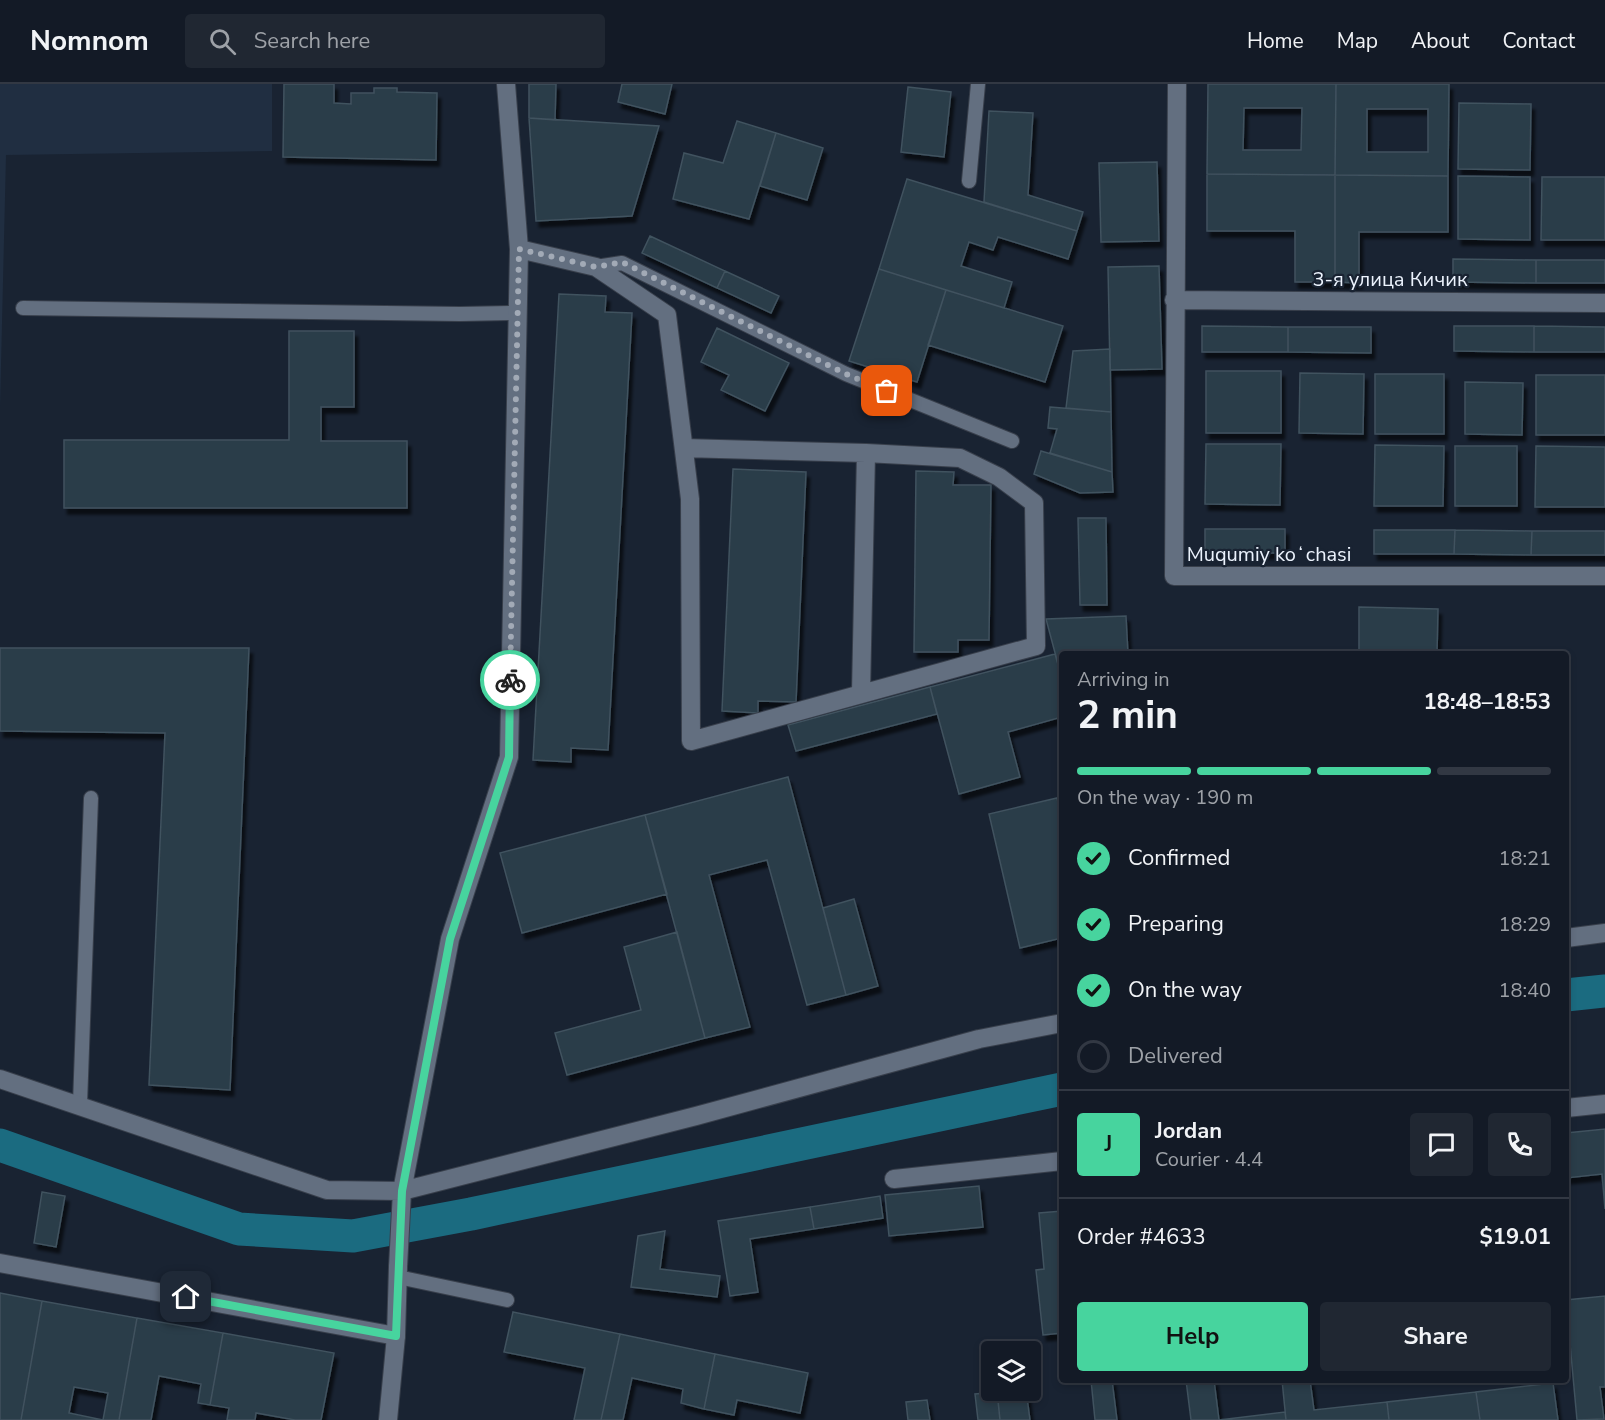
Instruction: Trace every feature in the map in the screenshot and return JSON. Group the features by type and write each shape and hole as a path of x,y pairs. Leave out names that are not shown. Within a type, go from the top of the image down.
{"street":[{"path":"388,1420 396,1336 402,1192 450,939 509,757 519,249 507,84"},
{"path":"1174,300 1177,84"},
{"path":"519,249 596,267 667,315 690,499 691,741 1036,646 1034,502 999,477 960,458 684,448"},
{"name":"3-я улица Кичик","path":"1174,300 1605,303"},
{"name":"Muqumiy koʻchasi","path":"1174,300 1174,576 1605,576"},
{"path":"861,693 866,453"},
{"path":"1569,938 1605,933"},
{"path":"0,1079 80,1104 327,1190 402,1192 979,1040 1059,1024"},
{"path":"1569,1108 1605,1104"},
{"path":"894,1179 1059,1161"},
{"path":"0,1263 396,1336"}],"lane":[{"path":"969,181 978,84"},
{"path":"596,267 622,262 846,374 1012,441"},
{"path":"23,308 516,313"},
{"path":"80,1104 91,798"},
{"path":"398,1272 507,1300"}],"shaded area":[{"path":"0,84 272,84 272,151 6,155 0,408"}],"building":[{"path":"284,84 334,84 334,103 351,104 351,93 374,93 374,88 397,88 397,92 437,93 436,160 283,157"},
{"path":"529,84 556,84 555,120 529,118"},
{"path":"622,84 672,84 665,114 618,102"},
{"path":"1208,84 1336,84 1335,175 1207,174","holes":["1244,108 1302,108 1301,150 1243,150"]},
{"path":"1336,84 1449,84 1448,176 1335,175","holes":["1367,109 1428,109 1428,152 1367,152"]},
{"path":"908,87 951,92 944,157 901,152"},
{"path":"1459,103 1531,104 1530,170 1458,169"},
{"path":"989,111 1033,113 1028,195 1083,212 1077,231 984,202"},
{"path":"529,118 659,126 632,216 536,221"},
{"path":"737,121 776,133 749,219 673,199 684,153 723,163"},
{"path":"776,133 823,148 807,200 760,186"},
{"path":"1157,162 1159,241 1101,242 1099,163"},
{"path":"1207,174 1335,175 1335,282 1295,282 1295,231 1207,231"},
{"path":"1335,175 1448,176 1448,232 1359,232 1359,283 1335,282"},
{"path":"1458,176 1530,177 1530,240 1458,239"},
{"path":"1542,177 1605,177 1605,240 1541,240"},
{"path":"907,179 1077,231 1068,259 998,237 993,250 969,242 961,266 1012,282 1004,308 879,269"},
{"path":"650,236 725,271 717,288 642,253"},
{"path":"1453,259 1536,260 1536,283 1453,282"},
{"path":"1536,260 1605,260 1605,283 1536,283"},
{"path":"1159,266 1162,369 1110,370 1108,267"},
{"path":"879,269 946,290 917,382 849,361"},
{"path":"725,271 779,296 771,313 717,288"},
{"path":"946,290 1063,326 1045,382 928,345"},
{"path":"559,294 606,296 605,312 632,313 608,750 571,748 571,762 533,760"},
{"path":"1202,326 1288,327 1288,352 1202,352"},
{"path":"1454,326 1534,326 1534,352 1454,351"},
{"path":"1534,326 1605,327 1605,352 1534,352"},
{"path":"1288,327 1371,327 1371,353 1288,352"},
{"path":"717,328 789,363 765,411 721,390 729,375 701,362"},
{"path":"289,331 354,331 354,407 321,407 321,441 407,441 407,508 64,508 64,440 289,440"},
{"path":"1110,349 1111,412 1066,408 1073,351"},
{"path":"1206,371 1281,371 1281,433 1206,433"},
{"path":"1300,373 1364,374 1363,434 1299,433"},
{"path":"1375,374 1444,374 1444,434 1375,434"},
{"path":"1536,375 1605,375 1605,435 1536,435"},
{"path":"1465,382 1523,383 1522,435 1465,434"},
{"path":"1050,407 1111,412 1112,472 1050,453 1057,429 1048,428"},
{"path":"1206,444 1281,444 1280,505 1205,504"},
{"path":"1375,445 1444,446 1443,506 1374,506"},
{"path":"1455,446 1517,446 1517,506 1455,506"},
{"path":"1536,446 1605,447 1605,507 1535,507"},
{"path":"1041,451 1112,472 1113,492 1080,493 1034,474"},
{"path":"733,469 806,472 796,702 758,701 758,713 722,711"},
{"path":"916,471 954,472 953,485 991,485 989,640 958,640 958,652 914,652"},
{"path":"1078,518 1106,518 1107,605 1080,605"},
{"path":"1205,529 1285,529 1285,553 1205,553"},
{"path":"1374,530 1455,530 1454,554 1374,554"},
{"path":"1455,530 1532,531 1531,555 1454,554"},
{"path":"1532,531 1605,531 1605,555 1531,555"},
{"path":"1359,607 1438,609 1437,651 1359,651"},
{"path":"1126,616 1128,651 1059,651 1059,668 1046,619"},
{"path":"0,648 249,648 230,1090 149,1085 165,733 0,731"},
{"path":"1055,654 1059,668 1059,718 1008,732 1020,777 959,794 930,687"},
{"path":"930,687 937,714 796,751 788,725"},
{"path":"788,777 846,995 807,1005 767,860 709,875 750,1027 705,1038 645,815"},
{"path":"1057,798 1059,807 1059,939 1020,948 989,814"},
{"path":"645,815 667,894 522,933 500,853"},
{"path":"854,899 878,986 846,995 823,908"},
{"path":"677,932 705,1038 567,1075 555,1033 641,1010 624,947"},
{"path":"1605,1129 1605,1209 1602,1174 1569,1178 1569,1133"},
{"path":"979,1186 983,1227 889,1236 885,1195"},
{"path":"42,1192 65,1196 56,1247 34,1243"},
{"path":"880,1196 883,1218 814,1229 810,1207"},
{"path":"810,1207 814,1229 750,1239 758,1292 730,1296 718,1221"},
{"path":"1059,1211 1059,1333 1043,1335 1036,1270 1044,1269 1039,1213"},
{"path":"665,1231 660,1269 720,1276 717,1297 631,1287 638,1236"},
{"path":"0,1293 42,1301 21,1420 0,1420"},
{"path":"1605,1296 1605,1387 1600,1387 1604,1419 1577,1420 1569,1333 1569,1300"},
{"path":"42,1301 137,1318 119,1420 103,1420 21,1420","holes":["74,1387 108,1393 103,1420 69,1413"]},
{"path":"513,1312 620,1334 601,1420 574,1420 585,1368 504,1352"},
{"path":"137,1318 223,1333 210,1405 198,1403 201,1384 159,1376 151,1420 119,1420"},
{"path":"223,1333 334,1353 321,1420 295,1420 256,1413 255,1420 227,1420 229,1408 210,1405"},
{"path":"620,1334 715,1354 704,1409 681,1403 683,1389 632,1378 623,1420 601,1420"},
{"path":"715,1354 808,1373 800,1413 737,1400 734,1415 704,1409"},
{"path":"1091,1383 1112,1383 1117,1420 1095,1420"},
{"path":"1186,1383 1214,1383 1219,1420 1191,1420"},
{"path":"1282,1383 1310,1383 1314,1410 1387,1402 1389,1420 1286,1420"},
{"path":"1553,1383 1558,1420 1480,1420 1476,1392"},
{"path":"1476,1392 1480,1420 1389,1420 1387,1402"},
{"path":"981,1393 981,1401 998,1401 1000,1420 978,1420 975,1394"},
{"path":"927,1400 930,1420 908,1420 906,1402"},
{"path":"998,1401 1027,1401 1030,1420 1000,1420"},
{"path":"1285,1412 1286,1420 1219,1420"}],"waterway":[{"path":"1569,995 1605,991"},
{"path":"0,1145 239,1229 353,1236 471,1214 1059,1090"}],"way so far":[{"path":"510,680 519,249 596,267 622,262 846,374 887,391"}],"route":[{"path":"186,1297 396,1336 402,1191 450,939 509,757 510,680"}]}
